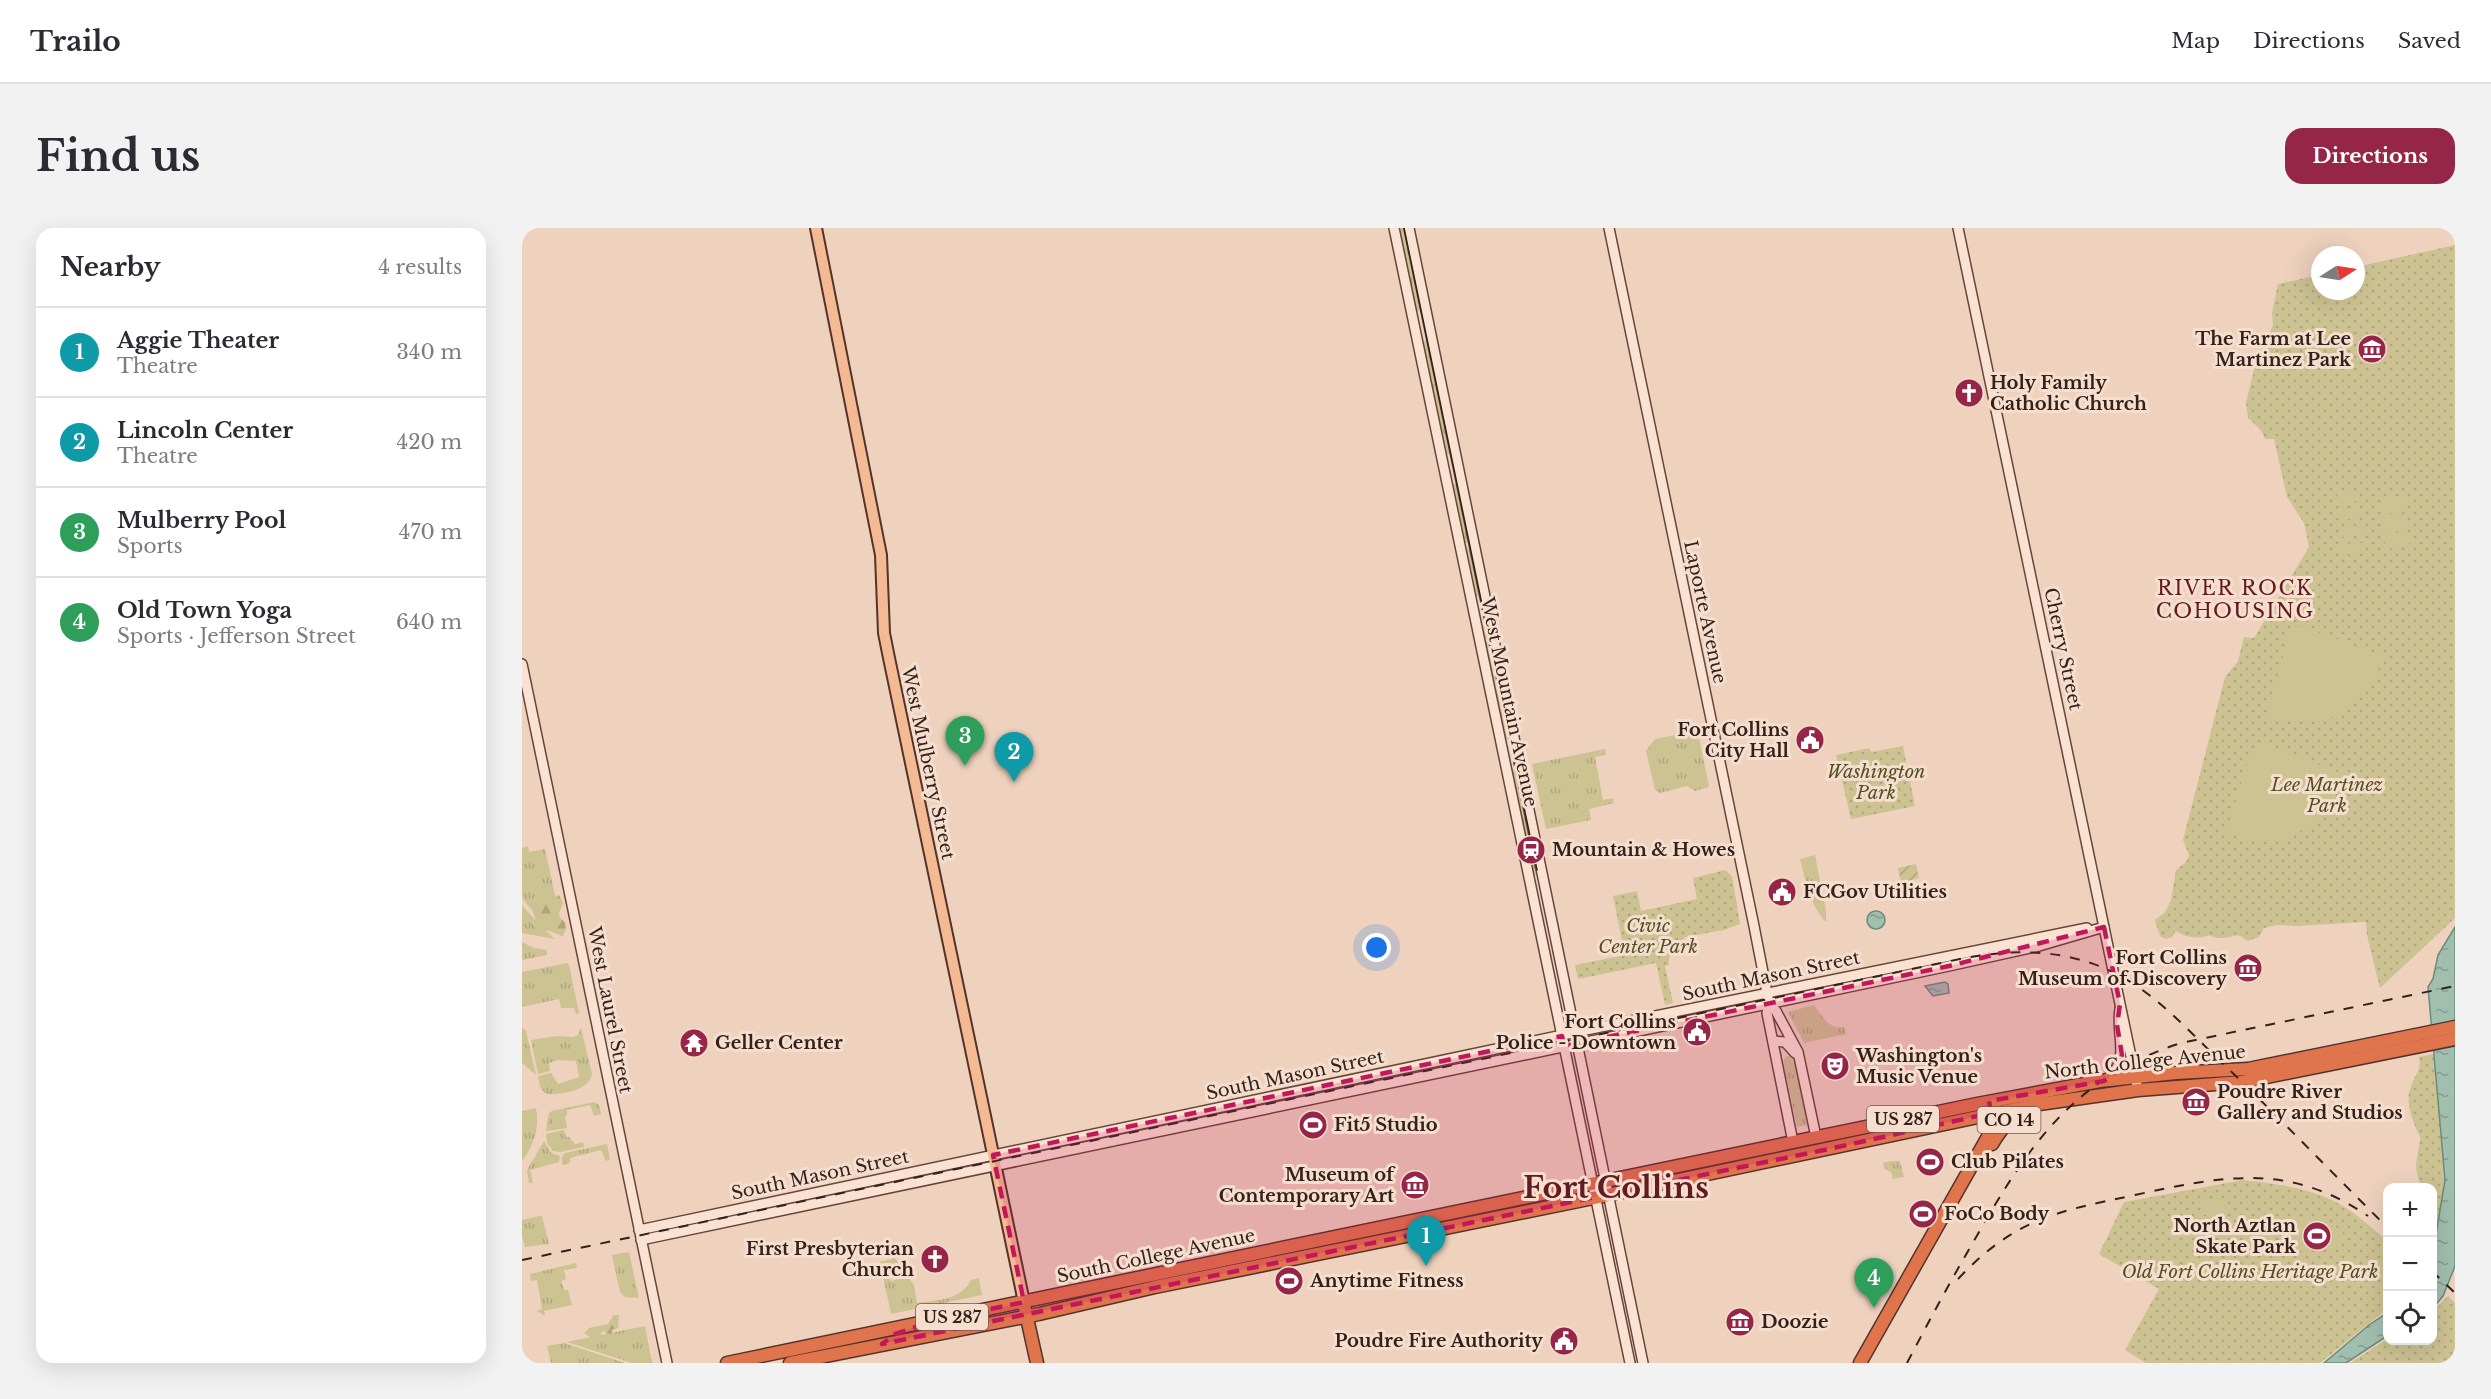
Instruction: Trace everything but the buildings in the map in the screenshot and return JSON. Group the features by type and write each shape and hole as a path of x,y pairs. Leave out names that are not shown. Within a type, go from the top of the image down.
{"highway":[{"name":"North College Avenue","path":"2410,1042 2455,1027"},
{"name":"North College Avenue","path":"1599,1182 1816,1137 1990,1107 2058,1101 2137,1084 2248,1069 2410,1042 2455,1039"},
{"name":"North College Avenue","path":"1602,1196 2104,1081 2137,1084"},
{"name":"CO 14","path":"1976,1162 1986,1154 2000,1129 2009,1120 2039,1111 2058,1101"},
{"name":"CO 14","path":"1860,1363 1976,1162 1991,1131 1990,1107"},
{"name":"South College Avenue","path":"727,1363 1599,1182"},
{"name":"South College Avenue","path":"790,1363 1602,1196"},
{"path":"1024,1302 1037,1363"},
{"path":"882,1344 895,1334 920,1328 934,1321"},
{"path":"819,1357 830,1350 866,1341 879,1331"}],"main road":[{"name":"West Mulberry Street","path":"816,228 881,555 884,633 1024,1302"}],"street":[{"name":"West Mountain Avenue","path":"1394,228 1563,1041 1599,1182"},
{"name":"West Mountain Avenue","path":"1409,228 1577,1038 1599,1182"},
{"name":"Laporte Avenue","path":"1609,228 1768,998 1767,1012 1793,1142"},
{"name":"Cherry Street","path":"1958,228 2137,1084"},
{"name":"West Laurel Street","path":"522,664 667,1363"},
{"path":"1768,998 1961,963 2039,946 2104,927"},
{"name":"South Mason Street","path":"639,1230 994,1160 1768,998 1958,953 2083,928 2092,929"},
{"name":"Laporte Avenue","path":"1768,998 1794,1043 1816,1137"},
{"path":"2104,1081 2115,1072 2121,1059 2117,1025 2120,1004"},
{"path":"1773,1041 1779,1040 1791,1047 1805,1084"},
{"name":"South Mason Street","path":"641,1240 994,1160"},
{"path":"1599,1182 1643,1363"},
{"path":"1602,1196 1630,1363"}],"highlighted area":[{"path":"2104,927 2120,1004 2117,1025 2122,1055 2115,1072 2104,1081 1989,1101 1991,1113 1829,1149 882,1344 895,1334 934,1321 1024,1302 993,1155 1562,1036 1564,1046 1949,966"}],"green space":[{"path":"1398,228 1406,228 1422,309 1418,311 1415,310"},
{"name":"Lee Martinez Park","path":"2455,245 2455,918 2380,988 2366,922 2277,925 2264,928 2259,937 2247,941 2237,935 2219,938 2209,935 2197,938 2176,931 2172,937 2166,939 2160,936 2155,920 2165,912 2171,901 2176,870 2186,862 2189,855 2183,840 2225,677 2238,661 2244,637 2254,638 2309,547 2304,523 2287,497 2274,439 2265,439 2261,430 2248,418 2246,402 2256,362 2273,325 2272,313 2278,284 2311,277 2311,300 2365,300 2365,265"},
{"path":"1428,341 1451,453 1445,455 1422,342"},
{"path":"1458,483 1470,540 1467,543 1464,543 1452,487 1453,484"},
{"path":"2359,490 2360,501 2338,502 2337,492"},
{"path":"2405,498 2407,512 2383,514 2381,500"},
{"path":"2360,507 2361,518 2339,520 2338,509"},
{"path":"2407,516 2408,530 2384,532 2383,518"},
{"path":"2362,525 2363,535 2340,537 2339,527"},
{"path":"2408,533 2410,547 2385,549 2384,535"},
{"path":"2363,543 2364,553 2341,555 2341,544"},
{"path":"1467,548 1472,550 1481,595 1475,597 1465,550"},
{"path":"1487,625 1510,737 1504,739 1481,627"},
{"path":"2300,626 2384,656 2365,692 2353,705 2340,714 2324,720 2307,722 2266,717 2290,631"},
{"path":"1696,731 1709,787 1695,791 1687,786 1660,793 1655,790 1646,751 1655,739"},
{"path":"2262,743 2345,775 2332,801 2312,823 2301,831 2274,841 2246,839 2226,833 2251,750"},
{"name":"Washington Park","path":"1903,746 1915,806 1851,819 1836,755 1869,748 1871,752"},
{"path":"1605,749 1606,755 1595,757 1603,800 1613,798 1614,803 1589,809 1591,820 1546,829 1532,764"},
{"path":"1878,753 1880,764 1858,768 1856,758"},
{"path":"1514,768 1517,769 1538,874 1533,876 1511,771"},
{"path":"528,846 529,852 545,849 564,937 548,930 522,898 522,848"},
{"path":"1815,855 1826,922 1812,901 1800,859"},
{"path":"1916,864 1919,878 1912,880 1913,891 1903,893 1898,868"},
{"name":"Civic Center Park","path":"1725,870 1732,876 1740,924 1724,930 1685,937 1672,950 1669,965 1665,966 1673,1003 1665,1005 1656,963 1578,979 1575,965 1625,955 1613,896 1637,891 1641,911 1697,899 1693,878"},
{"path":"559,895 563,903 558,916 565,922 566,930 562,936 553,930 536,932 531,924 535,921 532,904 540,900 551,902"},
{"path":"522,905 541,927 555,939 522,933"},
{"path":"522,942 534,948 547,950 547,955 522,960"},
{"path":"567,963 579,1013 576,1014 574,1008 561,1008 559,999 522,1007 522,972"},
{"path":"1814,1005 1830,1024 1844,1027 1846,1034 1804,1043 1788,1012"},
{"path":"522,1027 526,1031 536,1075 522,1063"},
{"path":"581,1028 592,1074 590,1080 573,1091 546,1094 540,1087 538,1076 551,1073 558,1084 579,1077 576,1061 558,1060 549,1063 550,1071 538,1074 531,1040 557,1036 573,1037 578,1035"},
{"path":"2455,1049 2455,1263 2437,1257 2437,1183 2420,1183 2417,1173 2420,1137 2409,1107 2409,1095 2419,1070 2419,1057"},
{"path":"1789,1056 1795,1063 1807,1125 1797,1127 1783,1062 1785,1057"},
{"path":"594,1102 599,1105 601,1114 594,1116 590,1105 567,1110 565,1116 567,1128 546,1131 549,1113 552,1111"},
{"path":"536,1108 535,1136 522,1161 522,1111"},
{"path":"564,1130 566,1137 569,1137 575,1144 583,1142 584,1147 560,1152 553,1151 547,1143 546,1134"},
{"path":"544,1141 551,1153 560,1156 559,1162 530,1170 533,1183 529,1183 527,1170"},
{"path":"607,1144 610,1160 606,1161 601,1150 570,1158 570,1163 562,1165 562,1157 565,1153"},
{"path":"1900,1161 1904,1177 1893,1179 1891,1172 1884,1169 1883,1163"},
{"name":"Old Fort Collins Heritage Park","path":"2243,1180 2285,1186 2326,1197 2351,1211 2383,1237 2383,1312 2320,1363 2146,1363 2125,1350 2159,1289 2099,1254 2124,1202"},
{"path":"2228,1198 2229,1213 2202,1215 2200,1200"},
{"path":"542,1216 549,1244 525,1247 522,1220"},
{"name":"North Aztlan Skate Park","path":"2313,1216 2328,1221 2343,1232 2340,1248 2292,1252 2293,1218"},
{"path":"629,1252 639,1298 625,1297 620,1292 612,1255"},
{"path":"895,1258 900,1265 888,1267 891,1281 908,1277 914,1285 917,1303 948,1298 962,1292 971,1280 979,1278 982,1295 891,1314 880,1262"},
{"path":"576,1263 577,1268 564,1270 566,1279 561,1281 564,1290 568,1290 572,1305 544,1311 545,1316 537,1311 542,1309 537,1280 531,1281 530,1274"},
{"path":"2448,1296 2455,1303 2455,1363 2350,1363 2383,1342 2383,1345 2437,1345 2437,1307"},
{"path":"614,1315 619,1315 618,1328 612,1330 612,1335 607,1335 605,1331 594,1340 584,1333 589,1328 608,1324"},
{"path":"645,1326 652,1363 632,1363 567,1342"},
{"path":"564,1343 625,1363 551,1363 547,1346"}],"water":[{"path":"1876,911 1884,916 1885,920 1880,928 1876,929 1868,924 1867,920 1872,912"},
{"path":"2455,927 2455,1266 2443,1296 2437,1303 2437,1228 2445,1180 2428,987 2433,979 2438,955"},
{"path":"1945,982 1948,984 1949,993 1933,996 1925,986"},
{"path":"2383,1316 2383,1339 2346,1363 2324,1363"}],"tram line":[{"path":"1404,228 1537,870"}],"railway":[{"path":"522,1260 1960,959 2030,952 2064,956 2099,966 2132,983 2147,994 2176,1018 2238,1078 2383,1223"},
{"path":"1907,1363 1966,1254 2014,1174 2058,1119 2083,1095 2111,1075 2144,1057 2181,1043 2455,986"},
{"path":"1958,1279 1998,1243 2039,1220 2083,1206 2197,1183 2254,1178 2282,1181 2311,1187 2339,1199 2368,1216"},
{"path":"2437,1276 2455,1293"}],"place":[{"name":"The Farm at Lee Martinez Park","path":"2372,349"},
{"name":"Holy Family Catholic Church","path":"1969,393"},
{"name":"Fort Collins City Hall","path":"1810,740"},
{"name":"Mulberry Pool","path":"965,766"},
{"name":"Lincoln Center","path":"1014,782"},
{"name":"Mountain & Howes","path":"1531,850"},
{"name":"FCGov Utilities","path":"1782,892"},
{"name":"Fort Collins Museum of Discovery","path":"2248,968"},
{"name":"Fort Collins Police - Downtown","path":"1697,1032"},
{"name":"Geller Center","path":"694,1043"},
{"name":"Washington's Music Venue","path":"1835,1066"},
{"name":"Poudre River Gallery and Studios","path":"2196,1102"},
{"name":"Fit5 Studio","path":"1313,1125"},
{"name":"Club Pilates","path":"1930,1162"},
{"name":"Museum of Contemporary Art","path":"1415,1185"},
{"name":"FoCo Body","path":"1923,1214"},
{"name":"North Aztlan Skate Park","path":"2317,1236"},
{"name":"First Presbyterian Church","path":"935,1259"},
{"name":"Aggie Theater","path":"1426,1266"},
{"name":"Anytime Fitness","path":"1289,1281"},
{"name":"Old Town Yoga","path":"1874,1308"},
{"name":"Doozie","path":"1740,1322"},
{"name":"Poudre Fire Authority","path":"1564,1341"}],"district":[{"name":"RIVER ROCK COHOUSING","path":"2235,600"},
{"name":"Fort Collins","path":"1616,1187"}]}
